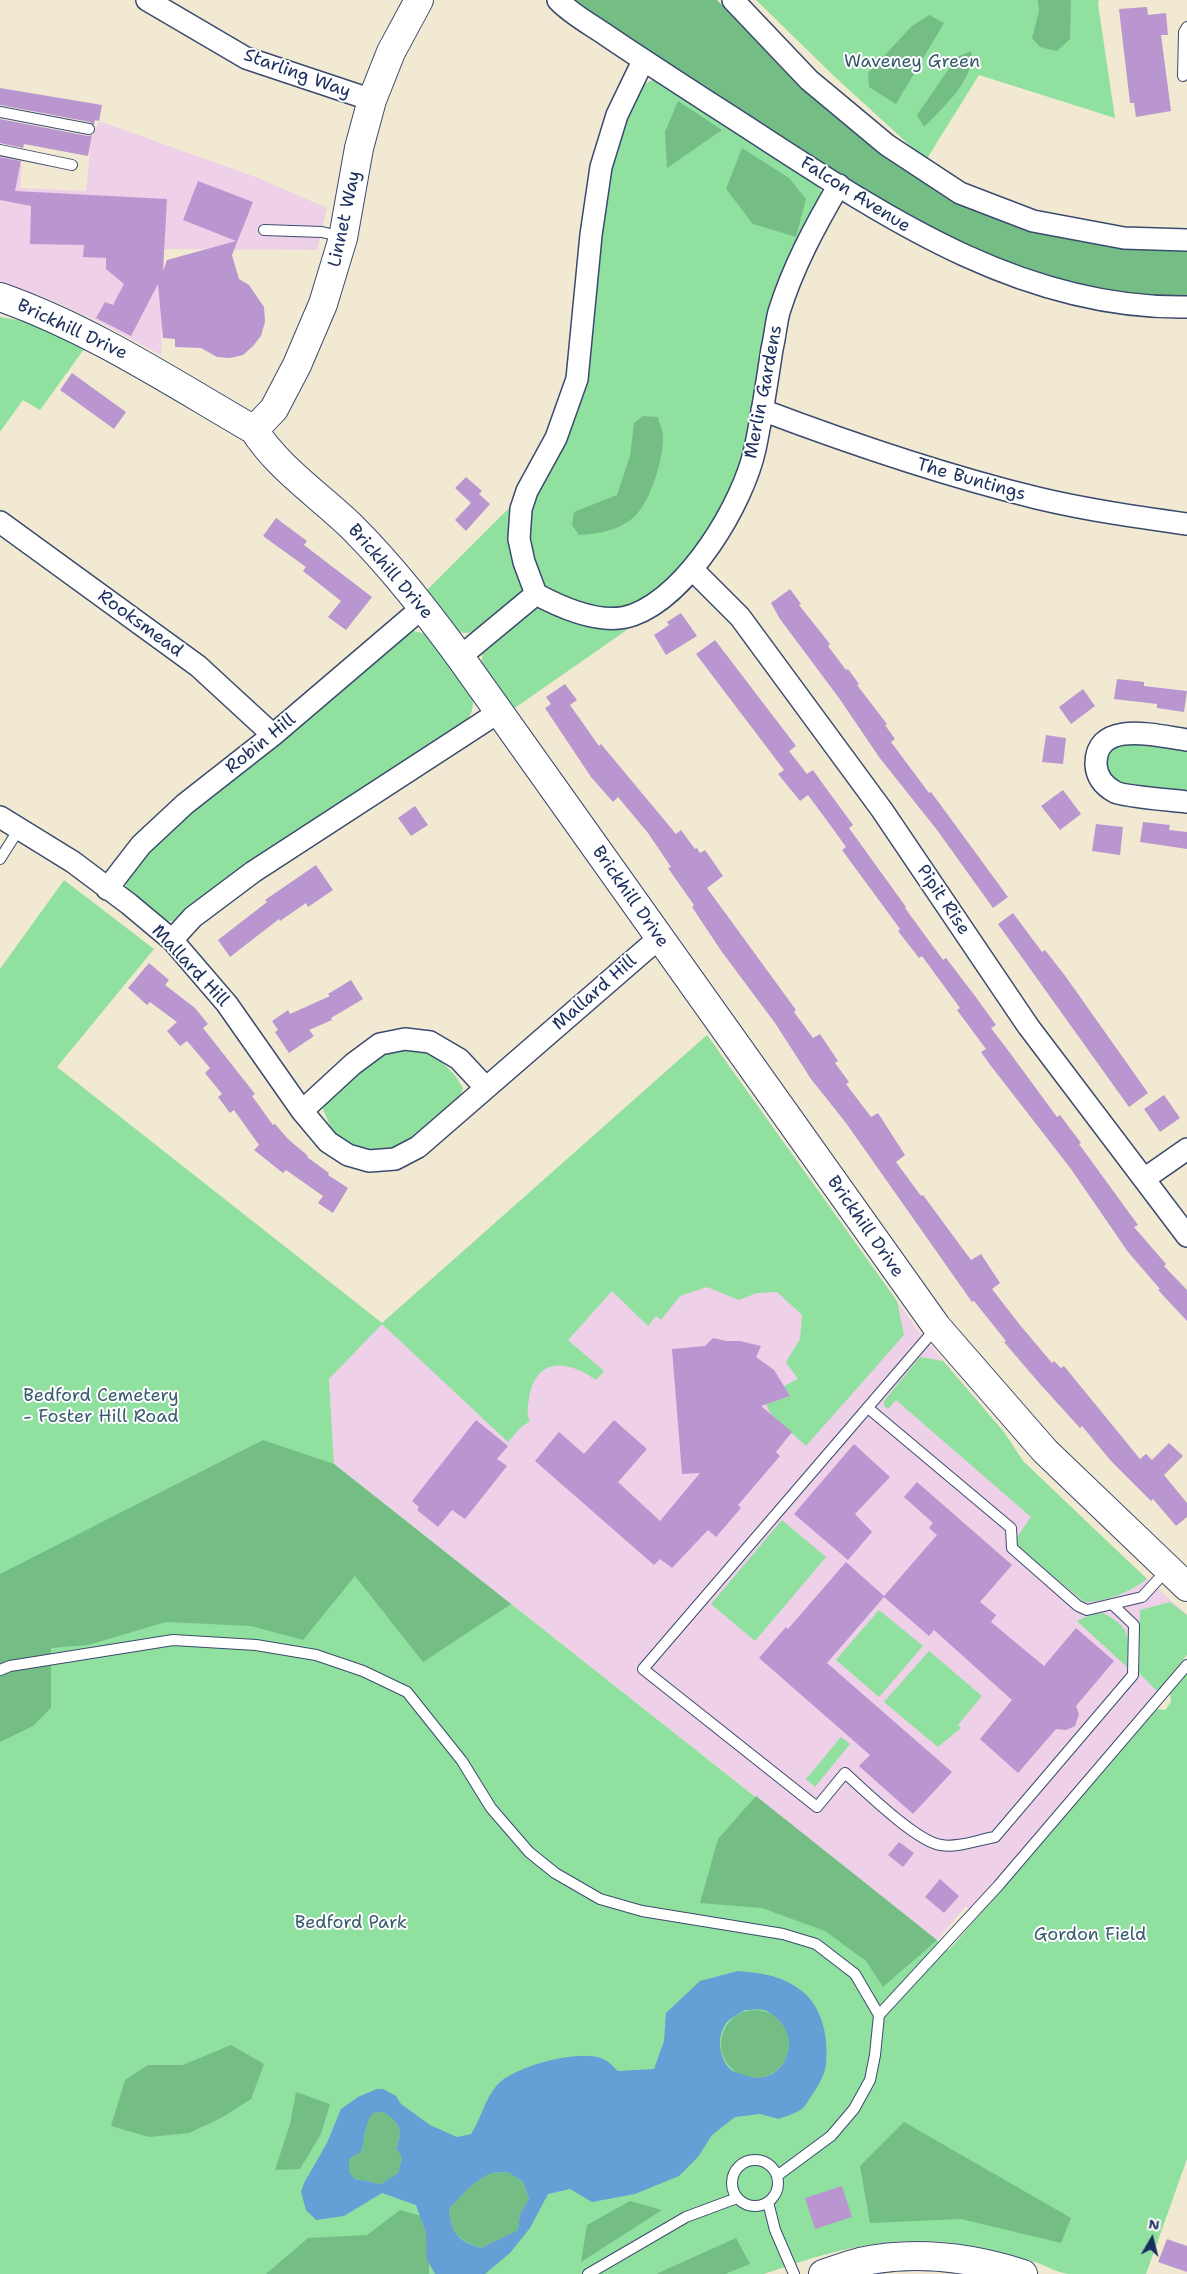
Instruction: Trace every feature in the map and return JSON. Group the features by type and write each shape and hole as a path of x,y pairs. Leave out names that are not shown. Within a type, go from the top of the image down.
{"street":[{"name":"Starling Way","path":"147,0 246,58 372,100"},
{"name":"Linnet Way","path":"254,430 274,409 297,365 323,304 343,238 359,148 372,100 391,52 420,0"},
{"name":"Falcon Avenue","path":"558,0 643,61 839,185 942,246 1020,279 1090,298 1117,303 1187,307"},
{"path":"733,0 809,80 887,145 960,193 1033,221 1124,238 1187,240"},
{"path":"460,657 536,594 524,562 519,539 521,509 527,491 556,438 577,379 601,167 616,115 643,61"},
{"name":"Merlin Gardens","path":"536,594 564,608 601,618 632,616 664,598 692,569 716,536 740,491 755,451 779,312 810,235 839,185"},
{"name":"Brickhill Drive","path":"0,297 73,326 141,362 254,430 265,447 352,527 393,570 460,657 937,1327 1045,1451 1177,1579"},
{"name":"The Buntings","path":"762,410 907,462 1028,496 1104,512 1187,524"},
{"name":"Rooksmead","path":"0,522 198,666 273,735"},
{"name":"Pipit Rise","path":"692,569 740,617 752,633 882,810 1028,1026 1187,1236"},
{"name":"Robin Hill","path":"108,889 141,845 185,804 273,735 423,607"},
{"path":"172,940 193,916 252,872 499,712"},
{"path":"1187,740 1126,732 1112,736 1101,744 1096,757 1096,772 1102,783 1117,793 1187,802"},
{"name":"Mallard Hill","path":"0,817 73,862 172,940 228,1004 302,1111 328,1142 348,1155 370,1161 395,1159 418,1147 659,938"},
{"path":"302,1111 353,1064 380,1044 405,1039 430,1042 459,1059 486,1088"},
{"path":"1144,1180 1187,1149"},
{"path":"824,2274 859,2262 908,2256 953,2257 1023,2274"}],"lane":[{"path":"1183,76 1184,32 1187,27"},
{"path":"0,112 89,129"},
{"path":"0,150 72,165"},
{"path":"264,230 322,232 343,238"},
{"path":"0,859 19,829"},
{"path":"937,1327 642,1669 817,1806 845,1773 924,1840 941,1846 964,1843 994,1837 1133,1675 1134,1625 1112,1604"},
{"path":"868,1408 1011,1528 1012,1548 1078,1606 1087,1610 1142,1597 1177,1579"},
{"path":"0,1670 10,1666 173,1640 273,1648 316,1655 363,1671 407,1692 462,1761 491,1808 529,1852 555,1873 600,1899 642,1911 783,1934 816,1944 854,1974 879,2015"},
{"path":"777,2176 832,2136 854,2109 870,2080 879,2015 998,1886 1187,1665"},
{"path":"760,2161 767,2164 777,2176 777,2191 768,2202 762,2205 748,2205 737,2198 732,2183 738,2168 744,2163 760,2161"},
{"path":"588,2274 686,2217 737,2198"},
{"path":"768,2202 775,2230 794,2274"}],"shaded area":[{"path":"99,121 258,178 327,208 317,250 164,249 161,355 95,320 49,299 0,282 0,163 22,165 20,188 86,191 91,140"},
{"path":"707,1035 919,1332 1004,1432 1023,1461 1093,1529 1187,1615 1187,1655 971,1910 966,1906 937,1940 334,1464 329,1379 382,1323"}],"green space":[{"path":"568,0 717,0 783,64 958,196 1187,248 1187,301 1090,291 943,240 834,175"},
{"name":"Waveney Green","path":"756,0 1099,0 1098,4 1115,118 979,75 926,160 836,78"},
{"path":"1038,0 1071,0 1070,39 1057,51 1040,47 1032,38 1039,11"},
{"path":"929,15 944,23 896,104 869,87 868,73 912,26"},
{"path":"971,51 969,71 963,82 948,102 924,127 917,115 957,57"},
{"path":"652,80 665,82 814,178 821,191 821,200 745,453 734,484 715,522 688,561 661,591 637,606 594,611 548,589 533,568 527,549 532,494 554,455 601,204 616,141 639,87"},
{"path":"678,101 722,130 667,168 665,132"},
{"path":"742,148 789,178 806,199 796,237 753,224 726,189"},
{"path":"0,317 46,325 87,345 40,410 23,400 0,432"},
{"path":"643,416 658,417 663,436 656,478 647,499 636,515 617,528 594,534 579,535 572,525 574,512 617,495 630,456 634,423"},
{"path":"514,503 524,594 477,632 463,633 449,627 424,593"},
{"path":"544,606 644,618 509,712 488,684 483,669 483,652 536,608"},
{"path":"410,630 430,635 472,692 472,708 466,722 175,921 165,921 129,895 126,887 126,878 153,839"},
{"path":"1115,740 1187,747 1187,796 1118,787 1104,777 1105,748"},
{"name":"Bedford Park","path":"64,880 154,949 57,1067 382,1323 707,1035 897,1301 904,1335 806,1446 771,1414 766,1404 790,1396 784,1386 798,1379 786,1362 800,1339 802,1315 777,1292 757,1293 739,1300 707,1287 680,1296 661,1320 656,1316 648,1326 612,1291 568,1340 604,1371 596,1380 575,1368 555,1366 546,1369 538,1375 533,1384 528,1407 530,1421 520,1428 508,1442 382,1324 329,1379 334,1464 949,1950 1157,1709 1165,1710 1171,1702 1170,1693 1187,1674 1187,2159 1146,2274 1070,2274 1038,2263 970,2246 934,2241 909,2241 860,2246 812,2258 764,2274 0,2274 0,969"},
{"path":"411,1049 435,1056 454,1074 463,1088 456,1107 410,1147 369,1154 345,1143 332,1130 322,1107 380,1053"},
{"path":"920,1357 943,1361 1004,1432 1023,1461 1147,1579 1117,1595 1092,1602 1084,1602 1021,1549 1015,1540 1031,1517 896,1400 888,1409 884,1406 884,1401"},
{"path":"263,1440 334,1464 511,1604 423,1662 355,1576 303,1640 251,1626 166,1622 88,1645 51,1648 51,1708 33,1726 0,1742 0,1574"},
{"path":"782,1520 826,1557 755,1641 711,1604"},
{"path":"1170,1602 1187,1615 1187,1655 1157,1691 1139,1673 1140,1610"},
{"path":"879,1610 923,1646 879,1697 836,1660"},
{"path":"1103,1613 1119,1624 1127,1634 1127,1667 1077,1621 1090,1615"},
{"path":"929,1651 982,1696 958,1725 961,1728 938,1747 884,1702"},
{"path":"841,1737 850,1744 815,1787 806,1779"},
{"path":"756,1796 937,1940 883,1987 866,1961 825,1931 762,1908 700,1903 718,1839"},
{"path":"748,2010 762,2010 774,2015 784,2025 789,2037 789,2051 784,2063 774,2073 762,2078 748,2078 736,2073 726,2063 721,2051 721,2037 726,2025 736,2015"},
{"path":"231,2045 264,2064 251,2099 221,2118 189,2133 149,2137 111,2126 125,2080 148,2065 183,2065"},
{"path":"296,2092 330,2104 321,2134 300,2169 275,2170 290,2124"},
{"path":"383,2112 393,2119 400,2131 396,2148 402,2157 398,2173 381,2184 355,2179 349,2172 349,2159 361,2152 366,2126 370,2117 373,2113"},
{"path":"904,2122 1071,2218 1061,2243 961,2219 870,2223 860,2166"},
{"path":"508,2172 523,2182 529,2199 520,2214 518,2230 481,2248 461,2239 452,2225 449,2209 468,2189 485,2176 492,2173"},
{"path":"630,2201 662,2210 581,2262 587,2225"},
{"path":"400,2210 421,2216 429,2243 429,2274 266,2274 308,2238 367,2235"},
{"path":"736,2238 750,2264 725,2274 656,2274"}],"water":[{"path":"738,1971 762,1974 792,1984 807,1995 822,2022 827,2054 821,2080 803,2108 779,2119 760,2114 735,2117 712,2135 698,2157 679,2176 635,2194 592,2202 570,2189 548,2194 530,2228 510,2253 485,2274 435,2274 427,2260 426,2233 416,2205 382,2193 344,2216 316,2220 306,2210 301,2192 304,2183 327,2143 341,2109 358,2097 377,2089 383,2089 396,2096 401,2104 430,2125 457,2137 471,2134 489,2096 498,2084 506,2077 533,2065 565,2057 593,2056 603,2059 618,2071 654,2069 664,2041 666,2013 700,1981","holes":["745,2010 765,2010 784,2026 789,2050 778,2070 769,2076 757,2078 735,2072 730,2069 723,2058 720,2044 722,2031 729,2020","383,2112 393,2119 400,2131 396,2148 402,2157 398,2173 381,2184 355,2179 349,2172 349,2159 361,2152 366,2127 373,2113","508,2172 523,2182 529,2199 520,2214 518,2230 481,2248 466,2242 457,2235 452,2225 449,2209 468,2189 492,2173"]}],"building":[{"path":"1147,7 1148,15 1166,13 1168,35 1161,35 1171,111 1136,117 1134,103 1130,103 1119,9"},
{"path":"0,88 102,105 99,121 95,120 94,125 90,122 0,105"},
{"path":"0,119 88,136 92,135 88,156 24,144 23,148 0,143"},
{"path":"0,157 21,161 15,191 167,199 163,271 167,260 236,241 183,220 198,181 253,202 232,255 239,279 249,285 264,307 265,322 261,336 243,355 230,358 217,357 201,348 175,347 175,339 163,338 158,284 160,280 131,336 96,318 105,302 113,305 124,284 106,269 106,258 83,257 84,245 30,244 31,206 0,200"},
{"path":"72,373 126,412 114,429 60,390"},
{"path":"466,477 482,491 479,494 490,504 466,531 455,520 471,503 455,488"},
{"path":"276,518 307,541 304,545 372,597 346,630 328,617 341,601 303,571 306,567 263,536"},
{"path":"790,589 801,604 799,605 830,644 828,646 846,670 848,669 859,684 857,685 887,724 885,725 895,739 891,742 929,793 931,792 1008,897 993,908 937,830 879,757 839,698 780,619 771,603"},
{"path":"681,613 697,636 666,655 654,635 669,625 667,622"},
{"path":"715,640 796,746 789,751 807,774 813,770 853,825 849,828 905,908 943,960 946,958 996,1025 991,1028 1057,1117 1060,1115 1081,1143 1079,1144 1138,1225 1134,1227 1166,1264 1164,1266 1187,1290 1187,1321 1158,1290 1160,1289 1128,1252 1071,1169 991,1066 981,1052 986,1049 957,1010 960,1008 922,956 919,958 898,931 900,929 842,850 846,847 808,795 800,801 778,774 784,770 696,654"},
{"path":"1117,679 1144,682 1144,686 1187,691 1184,712 1157,708 1157,704 1114,699"},
{"path":"565,684 577,700 570,705 599,746 601,744 676,834 681,830 695,849 697,848 700,853 705,850 723,876 707,888 796,1010 794,1012 813,1038 820,1034 838,1061 835,1063 849,1082 846,1084 871,1117 878,1113 905,1155 896,1162 921,1196 923,1195 971,1260 981,1254 1000,1283 992,1289 1020,1325 1052,1363 1054,1361 1061,1368 1064,1366 1140,1459 1146,1454 1152,1460 1169,1443 1183,1456 1164,1475 1187,1503 1187,1517 1176,1526 1153,1499 1151,1501 1111,1461 1082,1426 1080,1428 1004,1342 1006,1341 974,1301 972,1302 846,1123 811,1079 775,1023 722,952 692,907 694,905 668,868 671,867 648,833 618,797 613,802 591,777 545,708 551,704 546,697"},
{"path":"1083,689 1095,706 1071,724 1059,707"},
{"path":"1046,735 1066,738 1063,764 1042,762"},
{"path":"1063,790 1081,814 1060,830 1041,806"},
{"path":"415,806 428,825 411,836 398,818"},
{"path":"1143,822 1170,825 1169,830 1187,832 1187,849 1140,842"},
{"path":"1096,824 1123,827 1120,855 1092,851"},
{"path":"316,865 333,890 308,907 306,903 280,921 279,919 230,957 218,940 267,902 265,900"},
{"path":"1013,913 1042,952 1045,950 1066,977 1148,1093 1129,1107 998,924"},
{"path":"149,963 169,980 165,985 195,1008 208,1024 203,1028 255,1094 252,1096 273,1125 275,1124 307,1157 329,1173 328,1175 348,1188 333,1213 318,1203 323,1196 286,1170 283,1173 254,1150 259,1145 234,1110 230,1113 218,1097 222,1094 205,1073 210,1068 187,1041 180,1046 167,1031 177,1022 150,1002 147,1005 128,988"},
{"path":"351,980 363,999 331,1018 332,1020 309,1030 314,1036 289,1053 275,1032 278,1030 272,1021 288,1010 290,1014 330,996 328,994"},
{"path":"1164,1095 1180,1118 1160,1132 1144,1109"},
{"path":"713,1338 761,1346 756,1357 774,1370 790,1396 761,1406 792,1432 776,1452 780,1456 738,1505 741,1508 716,1537 708,1530 672,1568 660,1559 654,1565 535,1461 559,1432 584,1454 614,1420 647,1449 618,1482 660,1521 700,1473 682,1474 672,1349 705,1346"},
{"path":"476,1420 508,1446 497,1459 507,1466 465,1519 452,1510 438,1527 417,1510 419,1507 412,1501"},
{"path":"854,1444 890,1477 855,1514 872,1532 848,1560 794,1514"},
{"path":"917,1482 1012,1565 980,1602 996,1615 991,1622 1044,1666 1076,1628 1114,1661 1076,1706 1079,1714 1075,1726 1066,1730 1056,1729 1018,1773 980,1739 1012,1700 934,1630 929,1636 884,1597 827,1663 952,1772 913,1814 859,1766 870,1755 759,1658 786,1627 788,1629 846,1562 884,1596 937,1535 929,1528 933,1523 904,1497"},
{"path":"899,1842 914,1853 903,1867 888,1855"},
{"path":"940,1879 959,1896 944,1913 925,1897"},
{"path":"842,2186 852,2217 815,2229 805,2198"},
{"path":"1167,2239 1187,2246 1187,2272 1158,2262"}],"park label":[{"name":"Bedford Cemetery - Foster Hill Road","path":"101,1406"},
{"name":"Gordon Field","path":"1090,1935"}]}
